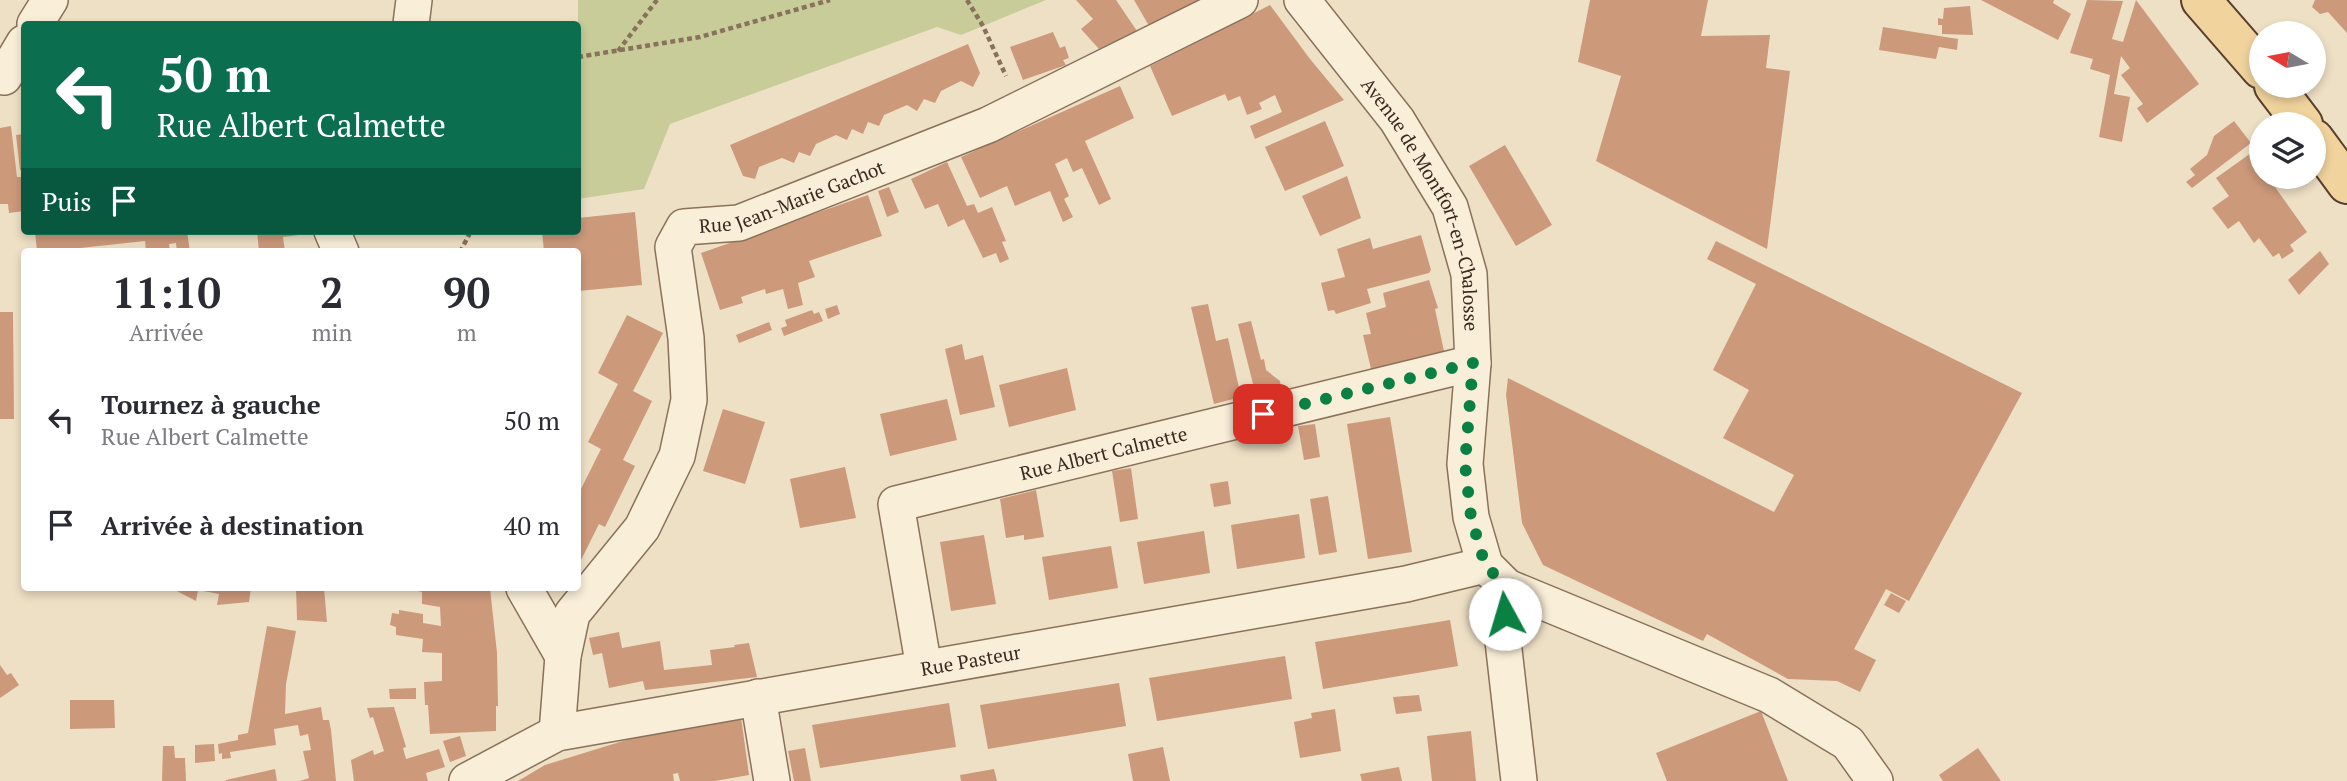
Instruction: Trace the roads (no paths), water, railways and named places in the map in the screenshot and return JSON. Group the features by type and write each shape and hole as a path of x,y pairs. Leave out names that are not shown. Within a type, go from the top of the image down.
{"main road":[{"path":"2201,0 2249,55"},
{"path":"2283,98 2294,112"},
{"path":"2326,155 2347,184"}],"street":[{"path":"37,21 50,0"},
{"path":"411,21 414,0"},
{"name":"Rue Jean-Marie Gachot","path":"557,733 563,656 572,614 642,528 677,456 689,400 686,338 673,247 684,227 739,223 988,125 1240,0"},
{"name":"Avenue de Montfort-en-Chalosse","path":"1302,0 1397,120 1450,207 1469,274 1473,363 1465,464 1471,517 1496,576"},
{"path":"10,81 21,51"},
{"name":"Rue Albert Calmette","path":"924,668 896,504 1473,363"},
{"path":"1519,781 1496,576 1769,695 1848,743 1875,781"},
{"name":"Rue Pasteur","path":"467,781 557,733 1406,584 1496,576"},
{"path":"526,591 563,656"},
{"path":"758,697 772,781"}]}
